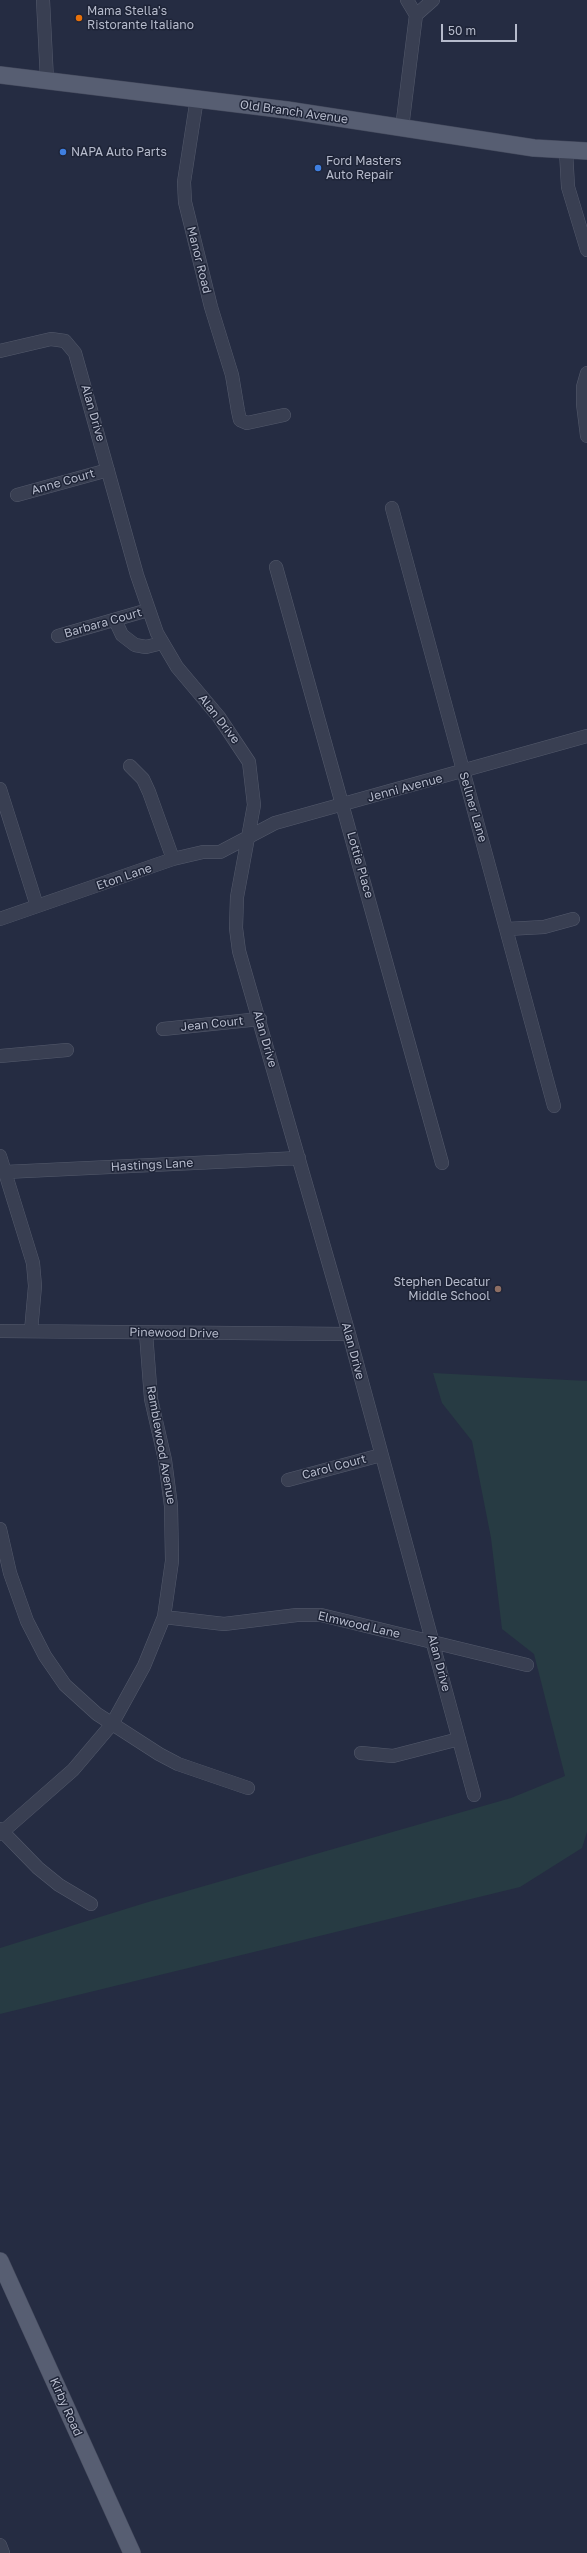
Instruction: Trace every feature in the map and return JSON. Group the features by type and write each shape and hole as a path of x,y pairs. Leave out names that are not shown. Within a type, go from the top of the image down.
{"main road":[{"name":"Old Branch Avenue","path":"0,75 197,98 534,148 587,151"},
{"name":"Kirby Road","path":"0,2261 132,2553"}],"street":[{"path":"43,0 47,80"},
{"path":"402,128 416,15 407,0"},
{"path":"416,15 433,0"},
{"name":"Manor Road","path":"197,98 184,182 185,202 211,307 232,375 240,420 247,423 284,415"},
{"path":"566,151 568,186 587,250"},
{"name":"Alan Drive","path":"0,351 31,343 60,340 70,345 75,354 148,610 162,643 183,675 220,717 249,762 254,805 239,877 236,928 239,951 260,1018 349,1334 474,1795"},
{"path":"587,373 583,387 582,404 587,436"},
{"name":"Anne Court","path":"17,495 108,470"},
{"name":"Sellner Lane","path":"392,508 554,1106"},
{"name":"Lottie Place","path":"276,567 442,1163"},
{"name":"Barbara Court","path":"58,636 148,610"},
{"path":"115,620 122,635 135,645 146,647 162,643"},
{"name":"Jenni Avenue","path":"247,836 275,823 463,772 587,736"},
{"path":"130,766 143,779 174,859"},
{"path":"0,789 37,906"},
{"name":"Eton Lane","path":"0,919 174,859 203,852 220,852 247,836"},
{"path":"507,929 544,926 573,919"},
{"name":"Jean Court","path":"163,1029 260,1018"},
{"path":"0,1056 66,1050"},
{"path":"0,1156 33,1263 35,1286 31,1331"},
{"name":"Hastings Lane","path":"6,1172 299,1158"},
{"name":"Pinewood Drive","path":"0,1331 349,1334"},
{"name":"Ramblewood Avenue","path":"1,1832 73,1770 112,1724 144,1666 164,1617 172,1561 172,1506 165,1460 151,1399 146,1333"},
{"name":"Carol Court","path":"288,1480 381,1455"},
{"path":"0,1529 17,1595 45,1656 65,1685 79,1699 146,1747 178,1764 248,1788"},
{"name":"Elmwood Lane","path":"164,1617 224,1624 297,1615 321,1615 433,1644 527,1665"},
{"path":"361,1753 393,1756 459,1739"},
{"path":"1,1832 38,1868 59,1885 91,1904"},
{"path":"0,2545 3,2553"}],"shaded area":[{"path":"433,1373 587,1381 587,1832 582,1848 520,1887 0,2014 0,1948 145,1903 511,1798 565,1776 534,1654 502,1629 491,1538 472,1441 442,1403"}],"place":[{"name":"Mama Stella's Ristorante Italiano","path":"79,18"},
{"name":"NAPA Auto Parts","path":"63,152"},
{"name":"Ford Masters Auto Repair","path":"318,168"},
{"name":"Stephen Decatur Middle School","path":"498,1289"}]}
